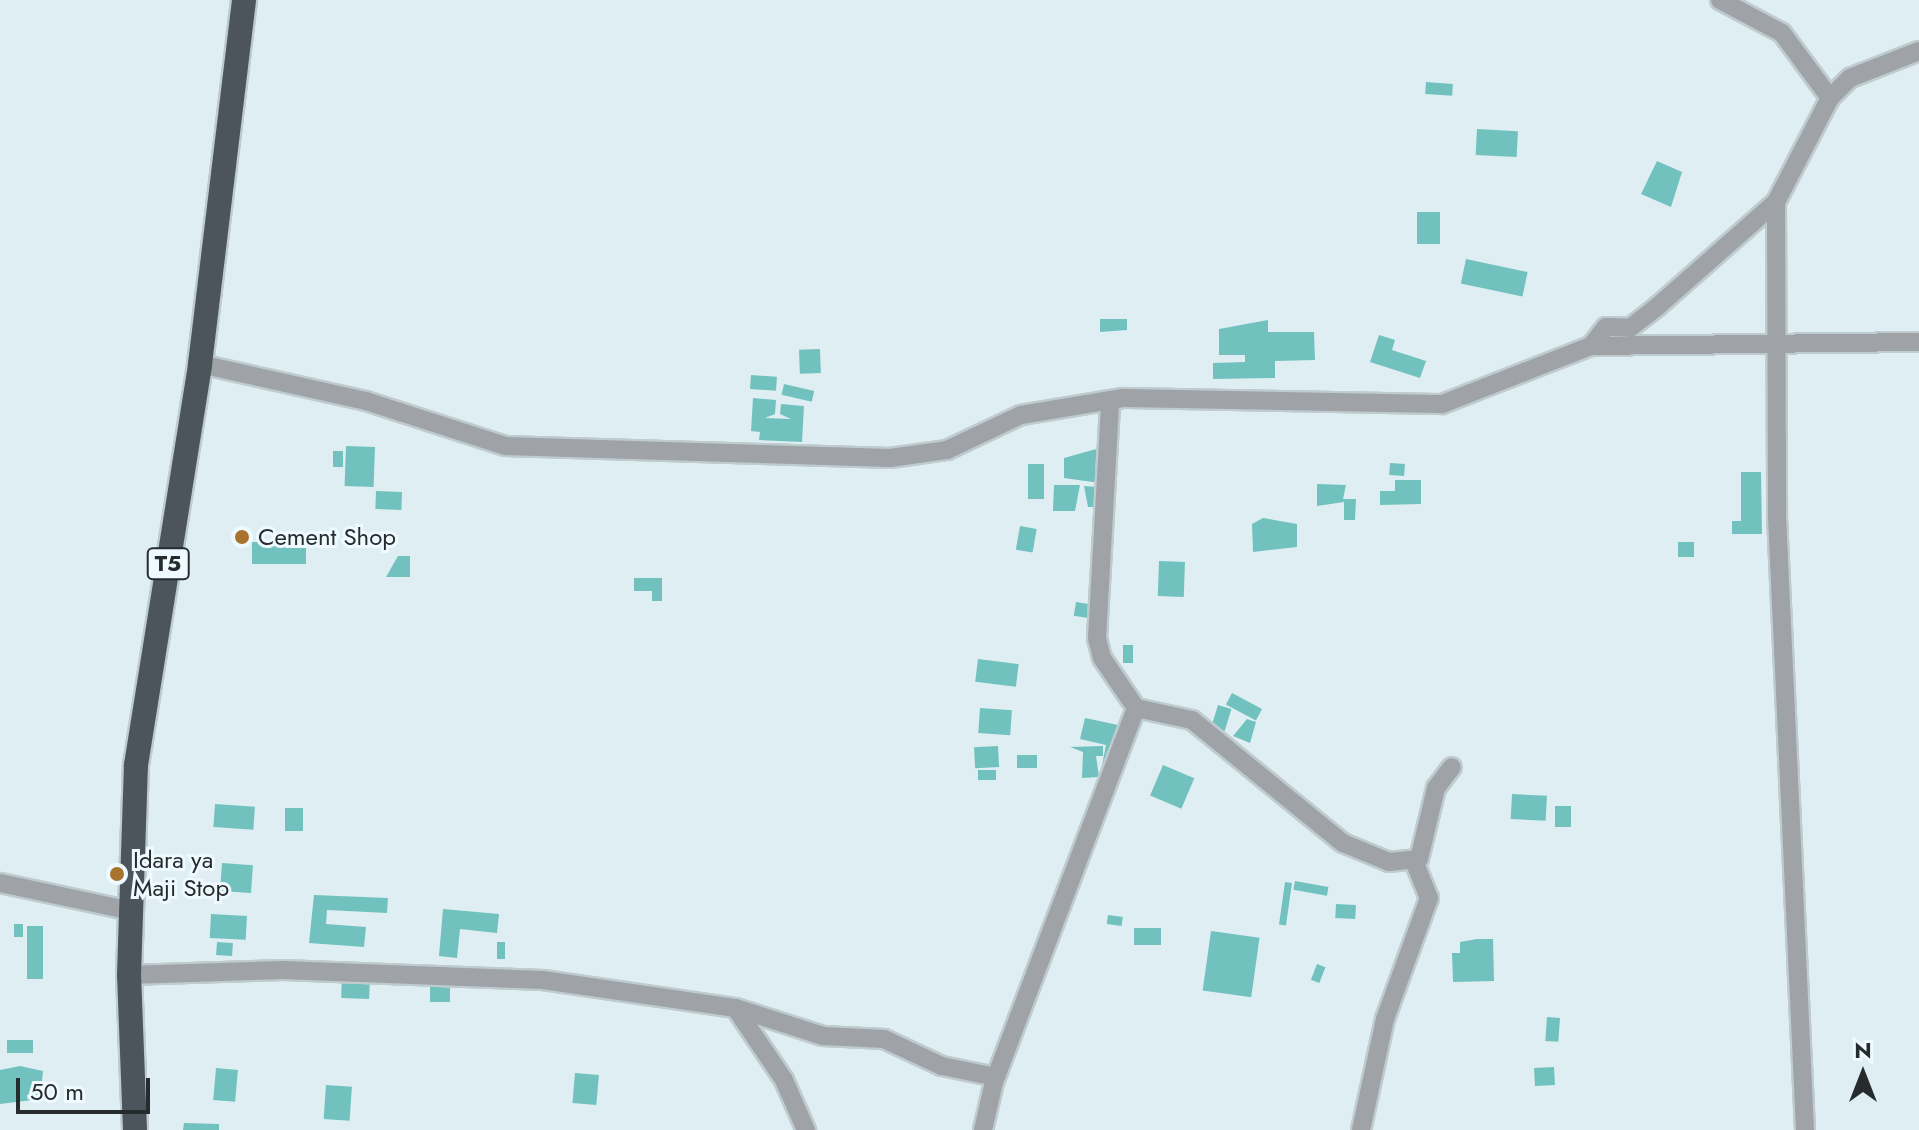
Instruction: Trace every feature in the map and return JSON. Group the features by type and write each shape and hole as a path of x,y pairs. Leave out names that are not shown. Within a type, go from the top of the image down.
{"highway":[{"name":"T5","path":"135,1130 129,975 136,765 200,364 244,0"}],"street":[{"path":"1720,0 1782,33 1830,98"},
{"path":"1591,346 1606,327 1630,328 1649,314 1776,202 1830,98 1850,78 1919,51"},
{"path":"1776,202 1776,345 1805,1130"},
{"path":"200,364 346,395 505,446 664,456 750,449 922,456 1021,415 1162,396 1442,404 1591,346 1919,342"},
{"path":"1110,403 1097,638 1102,658 1136,708 1192,720 1359,853 1415,863"},
{"path":"983,1130 996,1077 1136,708"},
{"path":"1361,1130 1385,1019 1429,898 1415,863 1440,775 1452,767"},
{"path":"0,883 132,911"},
{"path":"129,975 484,976 736,1008 823,1036 884,1039 942,1066 996,1077"},
{"path":"736,1008 784,1080 806,1130"}],"building":[{"path":"1426,82 1453,84 1452,96 1425,94"},
{"path":"1477,129 1518,131 1517,157 1476,155"},
{"path":"1657,161 1682,172 1671,207 1641,194"},
{"path":"1417,212 1440,212 1440,244 1417,244"},
{"path":"1466,259 1528,272 1522,297 1461,283"},
{"path":"1100,319 1127,319 1127,330 1100,332"},
{"path":"1268,320 1268,332 1314,332 1315,360 1275,361 1275,378 1213,379 1213,363 1245,362 1245,355 1219,355 1219,329"},
{"path":"1379,335 1395,340 1392,350 1426,361 1420,378 1370,362"},
{"path":"820,349 821,373 800,374 799,350"},
{"path":"751,375 777,377 776,391 750,389"},
{"path":"784,384 814,391 812,402 782,395"},
{"path":"753,398 776,400 775,414 765,418 791,419 780,414 781,404 804,406 802,442 759,440 760,432 751,431"},
{"path":"346,446 375,447 374,487 345,486"},
{"path":"1107,446 1107,484 1064,478 1064,458"},
{"path":"333,451 343,451 343,467 333,467"},
{"path":"1390,463 1405,464 1404,476 1389,475"},
{"path":"1028,464 1044,464 1044,499 1028,499"},
{"path":"1741,472 1761,472 1762,534 1732,534 1732,521 1741,521"},
{"path":"1395,480 1421,480 1421,504 1380,505 1380,491 1395,491"},
{"path":"1317,484 1346,485 1343,499 1356,499 1355,520 1344,520 1344,502 1317,506"},
{"path":"1054,485 1080,485 1075,511 1053,511"},
{"path":"1084,486 1098,487 1098,507 1088,507"},
{"path":"376,491 402,492 401,510 375,509"},
{"path":"1263,518 1297,524 1297,547 1253,552 1252,524"},
{"path":"1020,526 1037,529 1033,553 1016,550"},
{"path":"252,542 306,542 306,564 252,564"},
{"path":"1678,542 1694,542 1694,557 1678,557"},
{"path":"398,556 410,556 410,577 386,577"},
{"path":"1159,561 1185,562 1184,597 1158,596"},
{"path":"634,578 662,578 662,601 652,601 652,591 634,591"},
{"path":"1076,602 1100,606 1098,620 1074,616"},
{"path":"1123,645 1133,645 1133,663 1123,663"},
{"path":"978,659 1019,664 1016,687 975,682"},
{"path":"1232,693 1262,709 1256,720 1226,704"},
{"path":"1218,705 1231,709 1225,731 1211,727"},
{"path":"980,708 1012,710 1010,735 978,733"},
{"path":"1085,718 1123,726 1111,779 1100,776 1106,745 1080,739"},
{"path":"1247,719 1256,722 1250,743 1233,736"},
{"path":"998,746 999,767 975,768 974,747"},
{"path":"1103,746 1103,756 1096,756 1099,777 1082,778 1083,752 1070,747"},
{"path":"1017,755 1037,755 1037,768 1017,768"},
{"path":"1163,765 1194,778 1181,809 1150,795"},
{"path":"978,770 996,770 996,780 978,780"},
{"path":"1512,794 1547,796 1546,821 1511,819"},
{"path":"215,804 255,807 253,830 213,827"},
{"path":"1555,806 1571,806 1571,827 1555,827"},
{"path":"285,808 303,808 303,831 285,831"},
{"path":"222,863 253,865 251,893 220,891"},
{"path":"1295,881 1328,887 1327,896 1293,890"},
{"path":"1285,882 1292,883 1286,926 1279,925"},
{"path":"314,895 388,898 387,913 327,910 326,924 366,927 364,947 309,943"},
{"path":"1336,904 1356,905 1355,919 1335,918"},
{"path":"443,909 499,914 497,933 460,929 457,958 439,956"},
{"path":"211,914 247,916 246,940 210,938"},
{"path":"1108,915 1123,917 1122,926 1107,924"},
{"path":"14,924 23,924 23,937 14,937"},
{"path":"27,926 43,926 43,979 27,979"},
{"path":"1134,928 1161,928 1161,945 1134,945"},
{"path":"1211,931 1260,938 1251,997 1203,990"},
{"path":"1493,939 1494,981 1453,982 1452,953 1460,953 1460,942"},
{"path":"217,942 233,943 232,956 216,955"},
{"path":"497,942 505,942 505,959 497,959"},
{"path":"1317,964 1325,967 1319,983 1311,980"},
{"path":"342,975 370,976 369,999 341,998"},
{"path":"430,977 450,977 450,1002 430,1002"},
{"path":"1547,1017 1560,1018 1558,1042 1545,1041"},
{"path":"7,1040 33,1040 33,1053 7,1053"},
{"path":"20,1066 43,1071 40,1099 0,1104 0,1070"},
{"path":"1554,1067 1555,1085 1535,1086 1534,1068"},
{"path":"216,1068 238,1070 235,1102 213,1100"},
{"path":"575,1073 599,1075 596,1105 572,1103"},
{"path":"326,1085 352,1087 350,1121 324,1119"},
{"path":"184,1123 219,1124 219,1130 183,1130"}],"place":[{"name":"Cement Shop","path":"242,537"},
{"name":"Idara ya Maji Stop","path":"117,874"}]}
